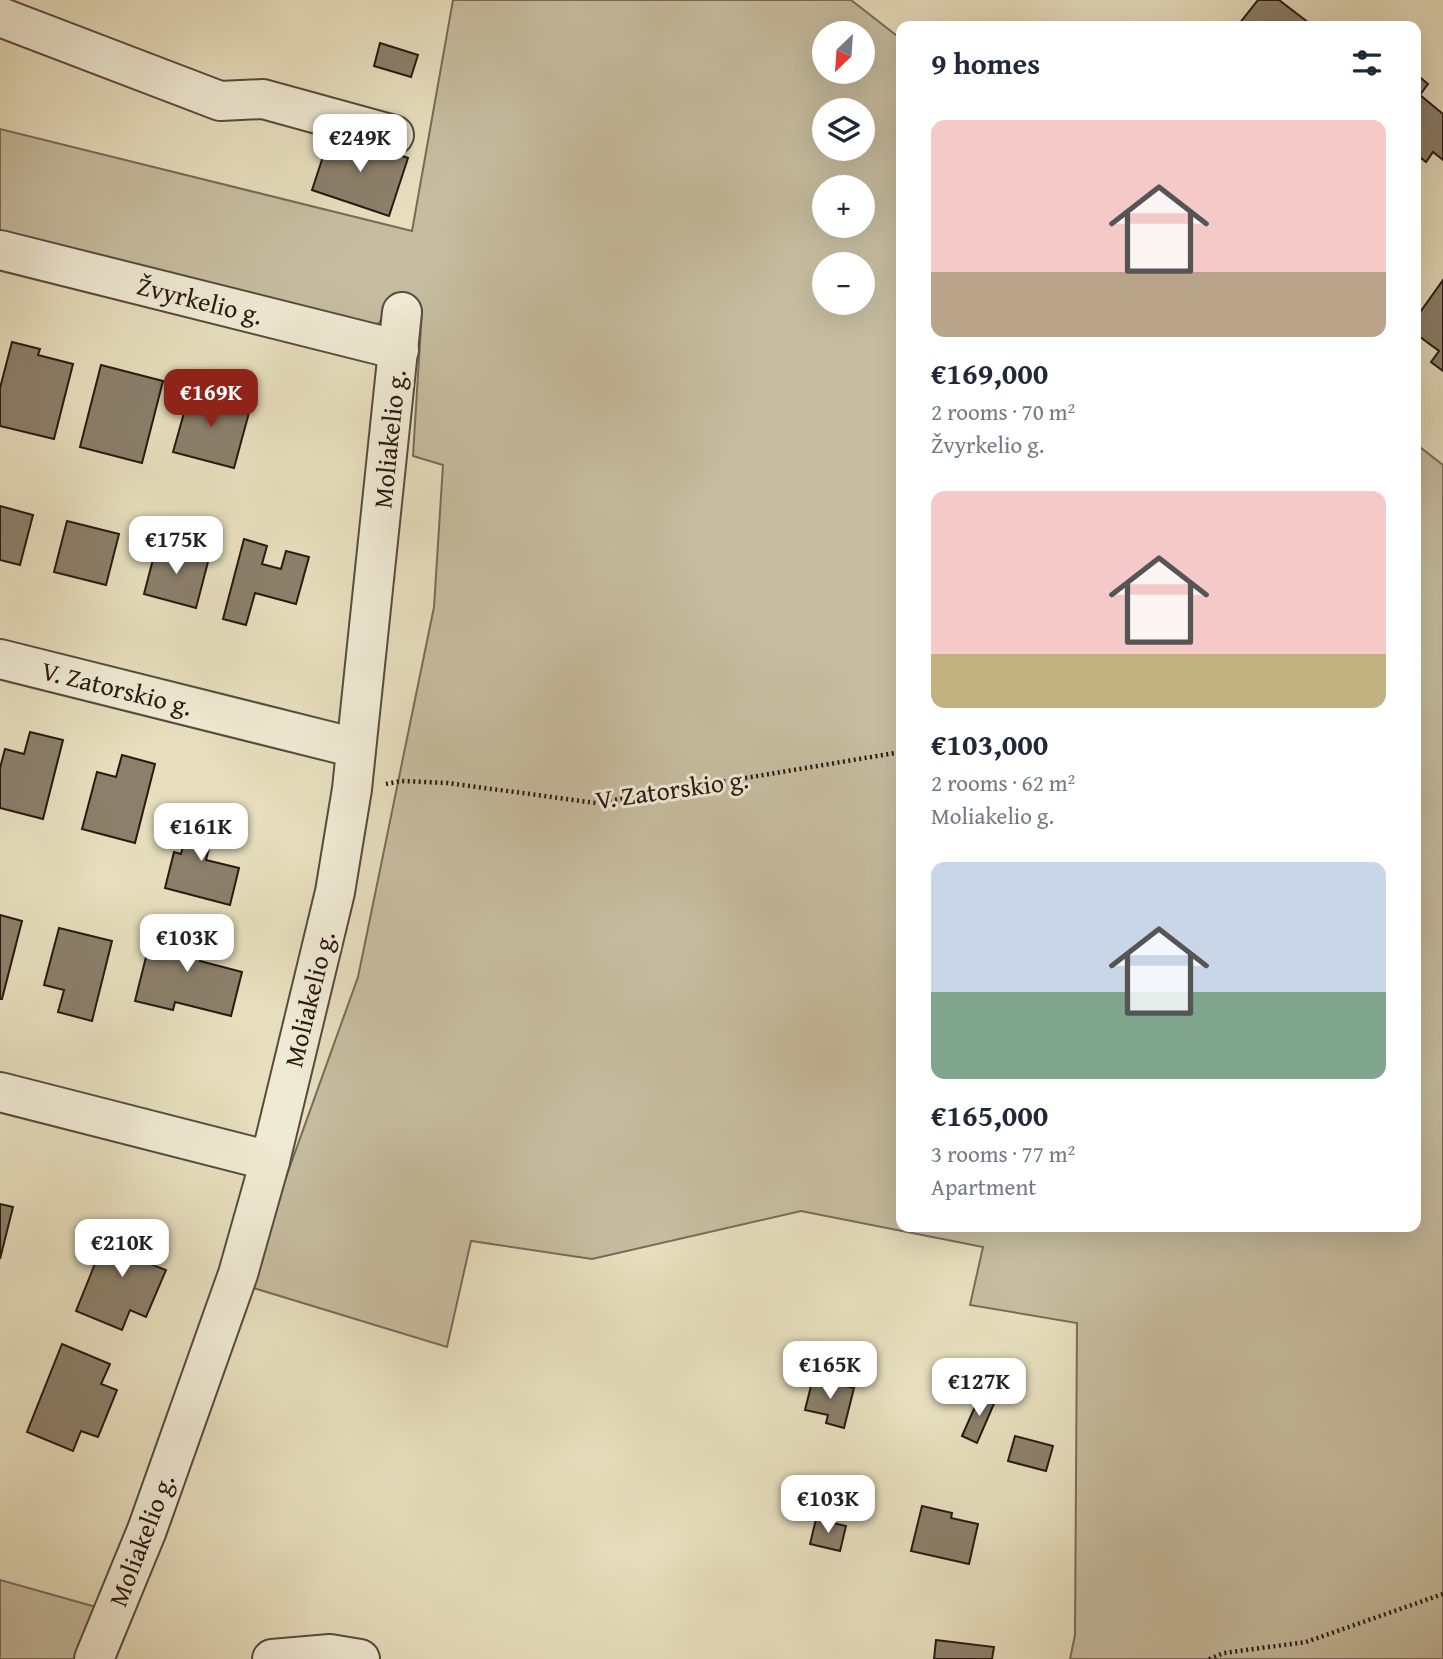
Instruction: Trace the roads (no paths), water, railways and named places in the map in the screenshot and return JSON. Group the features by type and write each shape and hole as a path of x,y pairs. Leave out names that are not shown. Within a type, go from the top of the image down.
{"street":[{"path":"0,17 220,101 263,99 394,135"},
{"name":"Žvyrkelio g.","path":"0,250 399,350"},
{"name":"Moliakelio g.","path":"94,1659 147,1530 237,1274 270,1161 335,892 356,748 402,312"},
{"name":"V. Zatorskio g.","path":"0,659 356,748"},
{"path":"0,1092 270,1161"},
{"path":"272,1659 330,1654 360,1659"}]}
